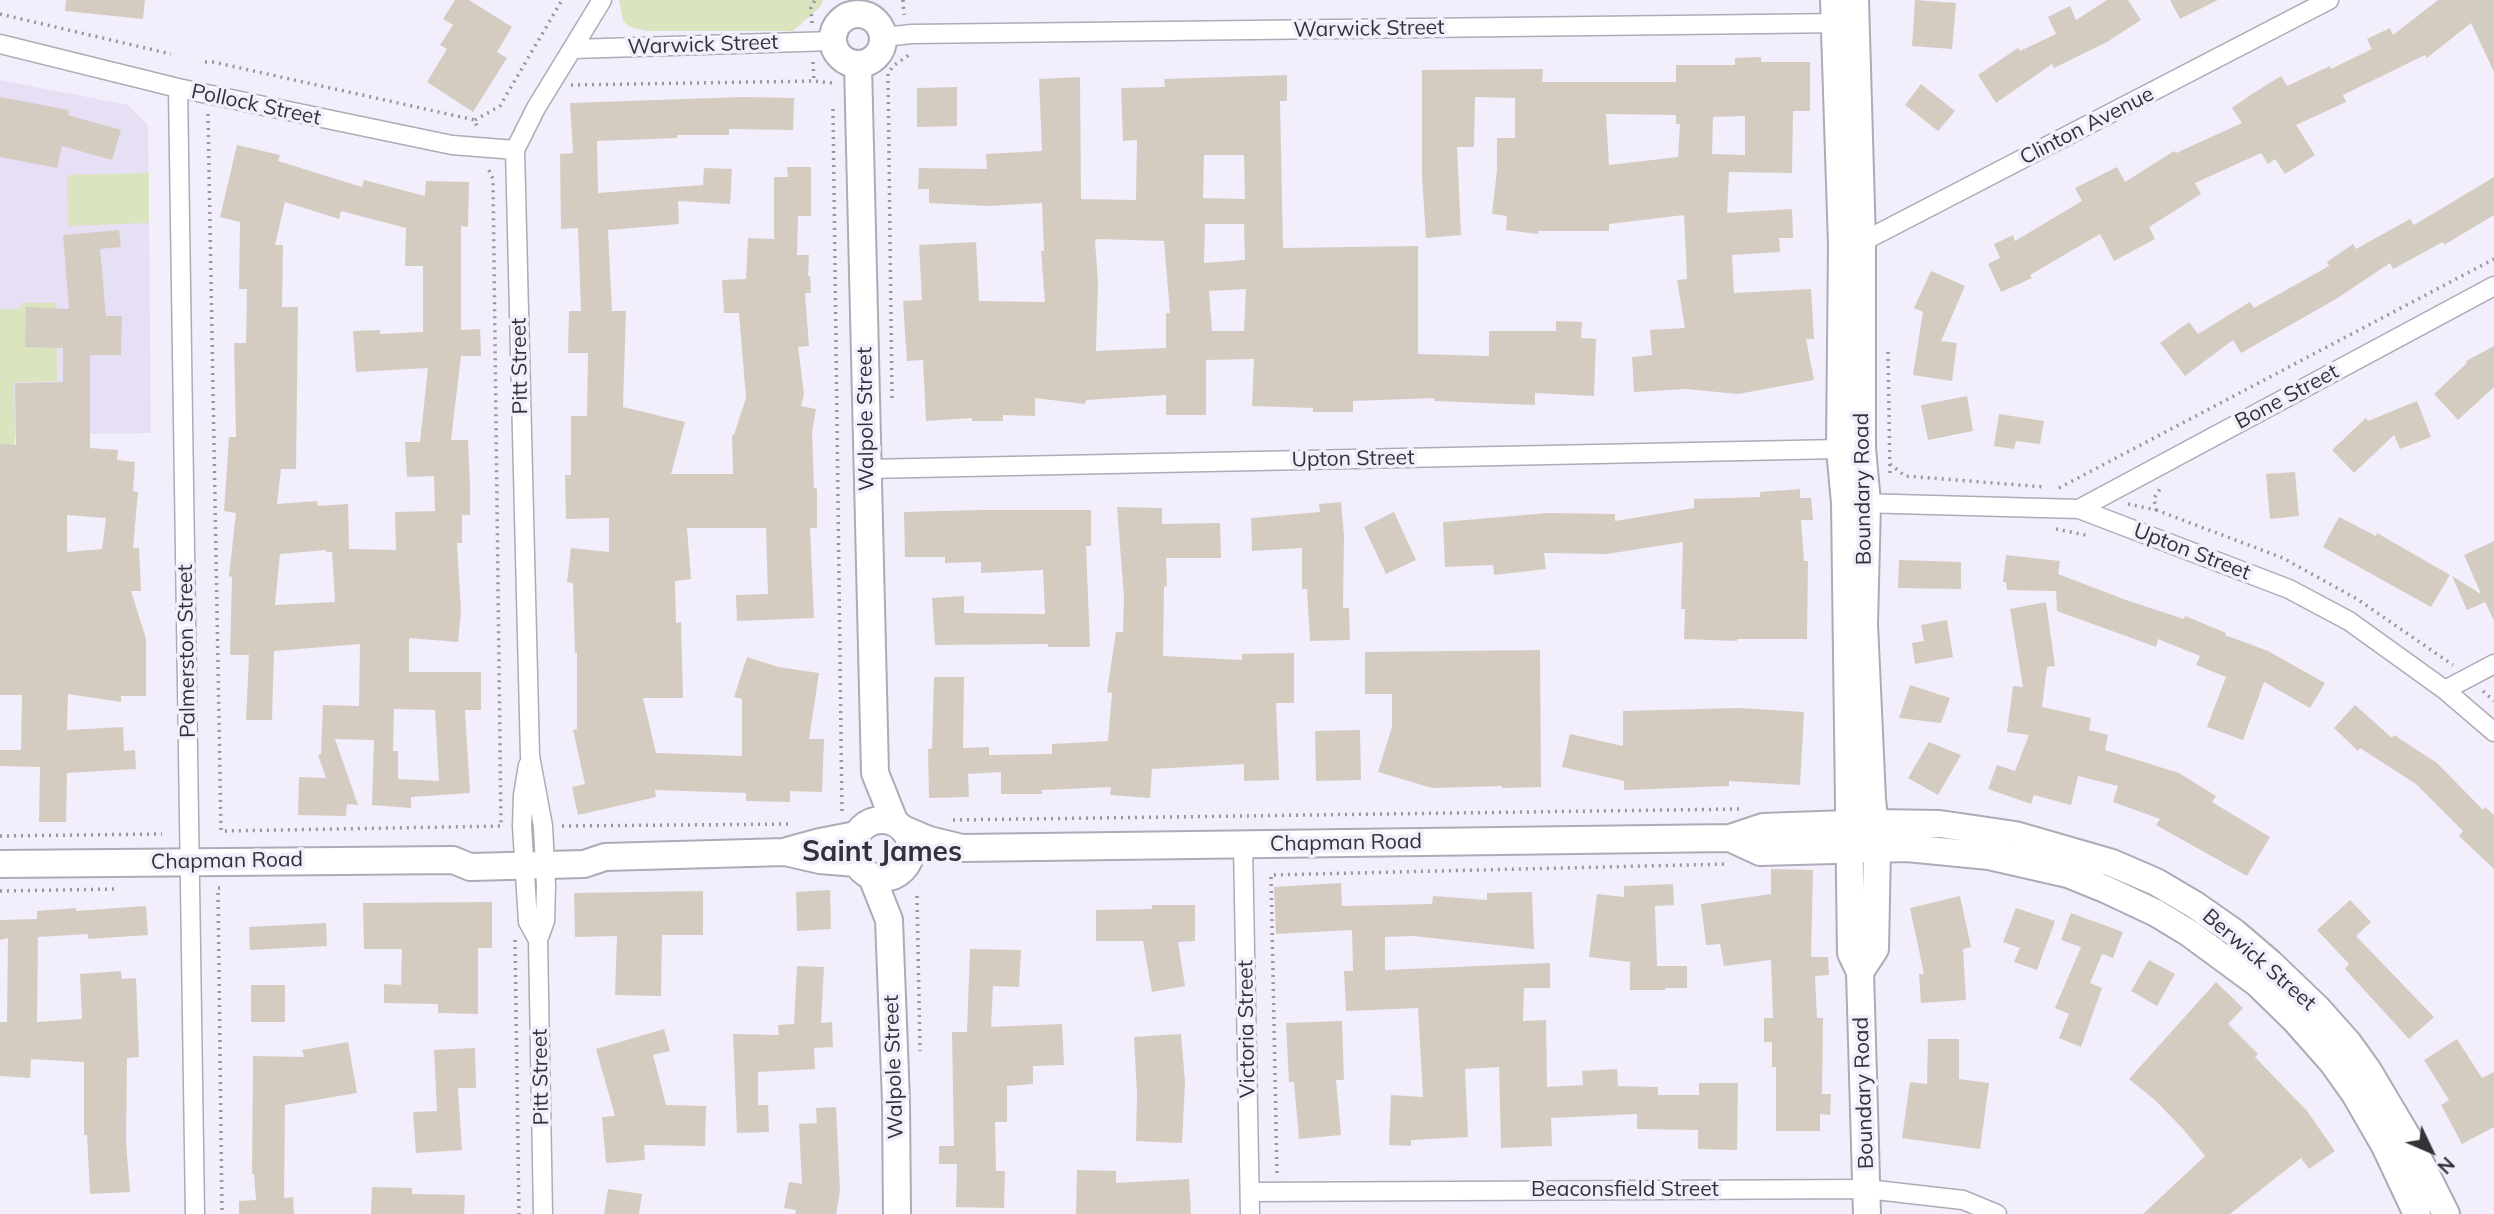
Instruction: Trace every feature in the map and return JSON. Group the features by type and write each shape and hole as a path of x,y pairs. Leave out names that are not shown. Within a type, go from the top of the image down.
{"main road":[{"path":"858,7 875,21 883,37 876,57 858,64 844,60 837,54 822,33 834,29 858,7"},
{"name":"Boundary Road","path":"1844,12 1862,448 1856,503 1849,836 1851,953 1860,972 1867,1202"},
{"name":"Walpole Street","path":"858,64 875,773 899,826"},
{"name":"Boundary Road","path":"1852,244 1840,449 1856,503 1877,849 1875,949 1860,972"},
{"name":"Walpole Street","path":"851,828 875,773"},
{"path":"876,820 899,826 911,845 905,866 888,878 864,870 852,848 851,828 876,820"},
{"name":"Berwick Street","path":"1849,836 1875,822 1940,824 2015,835 2112,863 2156,882 2195,905 2235,933 2270,963 2349,1044 2382,1091 2446,1214"},
{"name":"Chapman Road","path":"899,826 929,840 962,848 1730,838 1760,852 1849,836"},
{"name":"Chapman Road","path":"786,852 820,842 851,828"},
{"name":"Berwick Street","path":"1849,836 1877,849 1947,851 2044,868 2105,889 2189,933 2257,984 2295,1020 2333,1063 2385,1146 2417,1214"},
{"name":"Chapman Road","path":"0,864 453,860 464,851 584,848 605,856 786,852 864,870"},
{"name":"Chapman Road","path":"905,866 962,848"},
{"name":"Walpole Street","path":"888,919 898,897 905,866"},
{"name":"Walpole Street","path":"864,870 888,919 896,1101 897,1214"}],"street":[{"name":"Pitt Street","path":"543,1214 538,940 545,921 538,851 523,795 530,756 515,150 549,85 602,0"},
{"name":"Clinton Avenue","path":"1852,244 2329,0"},
{"name":"Warwick Street","path":"883,37 912,34 1844,12"},
{"name":"Warwick Street","path":"573,49 822,33"},
{"name":"Pollock Street","path":"0,44 178,88 452,145 515,150"},
{"name":"Palmerston Street","path":"178,88 195,1214"},
{"name":"Bone Street","path":"2079,509 2494,286"},
{"name":"Upton Street","path":"866,469 1840,449"},
{"name":"Upton Street","path":"1856,503 2079,509 2289,589 2349,621 2445,690 2494,732"},
{"path":"2445,690 2494,664"},
{"name":"Victoria Street","path":"1243,845 1250,1214"},
{"name":"Beaconsfield Street","path":"1250,1192 1867,1202 1963,1200 1997,1214"}],"path":[{"path":"205,62 475,120 500,106 562,0"},
{"path":"815,0 811,9 822,33"},
{"path":"903,0 904,17"},
{"path":"0,14 172,54"},
{"path":"813,62 814,81"},
{"path":"888,74 892,400"},
{"path":"549,85 814,81 833,82 833,96"},
{"path":"833,110 844,813 851,828"},
{"path":"208,114 221,831 501,826 493,179 480,149 475,120"},
{"path":"1890,464 1905,476 2059,488 2494,259"},
{"path":"2047,528 2098,537"},
{"path":"948,820 1748,808"},
{"path":"538,851 792,824"},
{"path":"0,836 162,834"},
{"path":"1277,1191 1271,875 1740,864"},
{"path":"218,888 222,1214"},
{"path":"0,891 121,889"},
{"path":"515,929 519,1214"}],"shaded area":[{"path":"0,80 128,105 148,125 151,433 15,435 0,447"}],"green space":[{"path":"619,0 823,0 821,6 793,31 647,31 630,27 623,21"},
{"path":"149,173 149,223 68,226 67,175"},
{"path":"21,303 56,303 57,381 14,382 15,447 0,447 0,309 20,309"}],"building":[{"path":"66,0 145,0 143,19 65,11"},
{"path":"455,0 469,0 512,27 497,52 507,58 473,112 427,82 447,49 440,45 453,25 443,19"},
{"path":"1915,0 1956,3 1952,49 1912,46"},
{"path":"2107,0 2128,0 2141,20 2107,42 2054,68 2052,64 1996,103 1978,75 2018,48 2020,51 2056,34 2048,17 2070,6 2076,20"},
{"path":"2170,0 2218,0 2180,19"},
{"path":"2438,0 2494,0 2494,72 2471,23 2427,58 2425,55 2343,95 2346,102 2296,125 2315,155 2285,174 2275,159 2268,164 2261,153 2195,183 2201,194 2149,227 2155,239 2114,261 2100,234 2030,275 2032,278 2001,292 1988,264 2000,258 1994,244 2013,235 2015,241 2082,201 2075,188 2117,167 2125,182 2174,151 2176,153 2242,123 2232,108 2252,94 2281,76 2287,86 2372,49 2367,39 2390,28 2393,35"},
{"path":"1761,57 1761,62 1810,62 1810,111 1793,111 1792,173 1729,172 1727,213 1792,209 1793,238 1779,238 1780,252 1732,255 1734,293 1811,289 1814,339 1806,339 1814,380 1738,394 1686,389 1634,392 1632,357 1652,355 1650,330 1685,328 1677,280 1687,279 1684,215 1609,224 1609,231 1538,231 1538,234 1506,230 1507,216 1492,214 1497,170 1497,138 1515,138 1515,98 1475,97 1474,147 1457,147 1461,235 1426,238 1422,176 1422,70 1543,69 1542,82 1676,82 1676,65 1735,65 1735,58","holes":["1606,114 1676,115 1676,124 1680,124 1678,157 1609,165","1745,116 1745,155 1712,154 1713,117"]},
{"path":"1287,75 1287,101 1280,101 1283,248 1418,246 1418,354 1489,356 1489,331 1556,331 1556,321 1582,322 1581,338 1596,339 1594,396 1535,393 1535,405 1434,401 1434,398 1353,401 1353,412 1313,412 1313,408 1252,406 1254,359 1206,360 1206,415 1166,415 1166,395 1086,400 1085,404 1035,398 1035,416 1003,415 1003,421 972,421 972,418 926,421 923,360 907,361 903,301 922,300 919,245 976,242 979,301 1045,302 1041,251 1044,251 1042,203 988,206 929,203 929,189 918,189 919,168 987,169 986,154 1042,151 1039,79 1080,77 1081,199 1136,200 1137,140 1123,141 1121,88 1165,87 1164,79","holes":["1204,155 1244,155 1245,199 1203,198","1205,224 1244,224 1245,260 1204,263","1095,241 1164,241 1170,313 1166,313 1166,348 1096,351 1098,282","1246,289 1244,331 1212,331 1209,291"]},
{"path":"1921,84 1955,111 1938,131 1905,105"},
{"path":"957,87 957,126 917,127 917,88"},
{"path":"0,97 69,110 68,115 121,130 112,160 62,146 57,168 0,157"},
{"path":"743,97 794,98 793,130 729,129 729,135 677,135 677,138 597,141 598,193 703,185 704,168 732,169 730,204 678,201 679,224 608,230 612,311 626,311 623,407 685,422 671,474 733,474 732,435 746,398 739,313 724,313 722,280 746,279 748,238 774,239 774,177 788,177 787,167 811,167 811,216 798,216 797,255 809,255 808,276 811,293 805,293 809,346 798,347 804,394 801,406 816,409 812,432 817,528 810,528 814,618 737,621 736,595 768,594 766,528 687,528 691,579 675,581 676,623 681,622 683,698 643,698 656,753 742,756 742,699 734,697 747,657 778,667 819,673 809,739 824,739 822,792 790,791 790,802 746,801 746,793 655,790 656,797 578,815 572,787 585,784 573,730 577,729 577,653 573,583 567,582 571,548 609,552 609,518 566,519 565,475 571,475 571,416 587,416 588,353 568,353 569,311 581,311 578,228 561,229 560,154 573,153 570,103"},
{"path":"237,145 280,155 278,161 362,187 364,180 425,196 426,181 469,182 468,227 461,226 461,330 480,329 481,356 461,356 451,440 468,440 470,486 470,515 462,515 462,543 457,543 461,611 458,642 409,638 409,672 481,672 481,710 465,710 470,793 411,797 411,808 372,805 374,740 335,739 358,805 347,804 346,816 298,815 299,777 326,778 318,755 321,754 323,705 359,706 360,644 274,651 272,720 246,720 249,655 230,655 232,577 229,576 236,513 224,511 229,437 236,437 234,343 246,343 247,289 239,289 240,222 220,217","holes":["285,202 339,219 341,211 406,228 405,266 423,266 423,332 380,334 380,330 353,331 356,372 428,368 420,442 405,442 407,477 434,476 435,511 395,512 396,550 349,549 348,504 318,506 317,501 277,504 281,469 296,469 298,307 282,307 283,245 275,245","326,550 332,552 335,602 275,605 280,554","394,709 435,710 439,781 398,779 398,751 393,751"]},
{"path":"2494,177 2494,215 2444,245 2443,242 2393,269 2390,263 2336,299 2241,353 2233,340 2185,376 2160,343 2189,322 2198,334 2250,302 2254,308 2329,266 2327,262 2353,244 2356,249 2410,219 2414,225"},
{"path":"119,230 121,247 100,249 106,316 122,316 121,355 90,355 90,448 118,450 117,460 135,462 133,491 138,492 133,548 139,548 141,591 131,591 146,639 146,696 121,696 121,702 68,694 67,730 123,727 124,751 135,750 136,769 67,773 66,822 39,822 40,767 0,766 0,750 21,750 22,695 0,695 0,444 16,445 15,383 63,382 63,348 25,347 26,307 69,309 63,235","holes":["67,515 106,518 102,549 67,552"]},
{"path":"1931,271 1965,286 1941,341 1957,343 1952,381 1913,375 1923,312 1914,308"},
{"path":"2494,346 2494,387 2458,420 2434,394 2467,363 2466,361"},
{"path":"1967,396 1973,431 1928,440 1921,405"},
{"path":"2417,401 2431,437 2400,449 2394,435 2354,473 2332,450 2366,418 2368,421"},
{"path":"1999,414 2044,421 2040,444 2016,441 2014,449 1994,446"},
{"path":"2295,472 2299,516 2270,519 2266,474"},
{"path":"1800,489 1800,498 1811,498 1813,520 1801,520 1804,561 1808,561 1807,639 1684,639 1685,609 1681,609 1683,542 1607,554 1544,553 1546,569 1494,575 1493,565 1445,567 1443,522 1548,513 1615,514 1615,521 1694,508 1694,499 1760,497 1760,492"},
{"path":"1341,502 1344,536 1343,608 1349,608 1350,640 1310,641 1307,589 1302,589 1302,548 1252,551 1251,518 1320,512 1319,504"},
{"path":"1117,507 1162,508 1162,524 1220,523 1221,558 1166,558 1163,656 1242,660 1242,654 1294,653 1294,703 1276,703 1279,780 1244,781 1244,764 1152,769 1150,798 1110,795 1111,787 1042,790 1042,794 1001,794 1001,772 968,774 969,797 929,798 928,749 932,749 934,677 964,677 963,748 989,747 989,755 1052,754 1052,744 1108,741 1112,693 1107,692 1116,632 1123,632 1124,598"},
{"path":"1091,510 1091,546 1086,546 1090,647 1048,647 1048,644 935,645 932,598 964,596 964,613 1045,614 1043,570 981,573 981,562 945,563 945,557 905,557 904,512"},
{"path":"1394,512 1416,560 1386,574 1364,527"},
{"path":"2339,517 2376,536 2377,533 2450,575 2431,607 2323,547"},
{"path":"2494,541 2494,621 2485,602 2467,610 2452,576 2481,594 2464,555"},
{"path":"2006,555 2060,561 2058,574 2126,600 2184,619 2185,616 2268,651 2325,683 2310,708 2264,682 2243,740 2207,727 2226,677 2196,665 2200,656 2158,639 2156,647 2057,611 2056,591 2007,590 2006,582 2003,582"},
{"path":"1899,560 1961,562 1961,589 1898,588"},
{"path":"2046,602 2055,666 2047,667 2042,707 2091,718 2089,730 2108,735 2105,750 2179,773 2216,796 2212,802 2270,837 2247,876 2156,825 2160,819 2113,802 2118,786 2078,776 2071,805 2034,795 2031,804 1988,789 1997,765 2015,771 2029,735 2007,732 2013,686 2023,687 2010,609"},
{"path":"1947,620 1953,657 1915,664 1912,643 1924,641 1921,625"},
{"path":"1540,650 1541,787 1432,788 1378,772 1392,727 1392,694 1365,694 1365,652"},
{"path":"1910,685 1950,698 1941,723 1899,718"},
{"path":"2355,705 2392,738 2394,735 2437,763 2483,810 2485,807 2494,815 2494,869 2459,836 2463,831 2416,784 2360,748 2358,751 2334,728"},
{"path":"1739,708 1804,712 1800,785 1729,781 1729,786 1624,790 1624,781 1562,767 1570,734 1623,746 1623,711"},
{"path":"1360,730 1361,780 1316,781 1315,731"},
{"path":"1929,742 1961,755 1938,795 1908,778"},
{"path":"1771,869 1813,870 1811,957 1828,957 1829,975 1815,976 1817,1018 1823,1018 1822,1094 1831,1094 1830,1115 1820,1114 1820,1131 1776,1131 1776,1067 1772,1067 1772,1042 1764,1042 1764,1018 1773,1018 1771,960 1724,966 1720,944 1706,945 1701,904 1771,894"},
{"path":"1341,883 1342,906 1432,904 1433,896 1487,900 1487,893 1532,892 1534,949 1413,936 1385,937 1385,970 1550,963 1550,988 1524,988 1523,1021 1546,1020 1547,1087 1583,1085 1582,1071 1617,1069 1618,1086 1658,1087 1658,1095 1699,1095 1699,1083 1738,1083 1737,1150 1698,1149 1698,1130 1637,1129 1637,1114 1551,1118 1552,1146 1501,1148 1499,1067 1465,1069 1468,1137 1411,1140 1411,1146 1389,1145 1391,1095 1423,1097 1418,1008 1346,1011 1344,971 1353,971 1352,930 1276,934 1274,887"},
{"path":"1673,884 1674,905 1655,906 1657,966 1687,966 1687,988 1630,990 1630,962 1589,957 1597,894 1624,897 1624,886"},
{"path":"830,890 831,929 797,931 796,892"},
{"path":"703,891 703,935 662,935 661,996 615,995 617,936 575,937 574,893"},
{"path":"1960,896 1971,947 1963,949 1966,1000 1921,1003 1919,974 1924,974 1910,908"},
{"path":"2350,900 2371,922 2356,936 2434,1017 2409,1039 2345,969 2349,964 2317,930"},
{"path":"492,902 492,948 478,948 478,1014 438,1013 438,1004 384,1003 384,984 401,985 402,949 364,949 363,903"},
{"path":"1152,905 1195,905 1195,941 1178,942 1185,986 1152,992 1143,941 1096,941 1096,910 1152,909"},
{"path":"146,906 148,935 88,939 88,934 38,937 37,1022 82,1019 80,974 121,971 122,979 136,978 139,1057 127,1058 126,1142 130,1192 90,1194 87,1135 84,1135 84,1062 31,1059 30,1078 0,1076 0,1022 7,1022 8,938 0,940 0,920 37,919 37,911"},
{"path":"2016,908 2055,921 2037,970 2014,962 2020,948 2003,942"},
{"path":"2071,913 2123,932 2113,958 2102,954 2090,983 2102,988 2081,1047 2059,1038 2069,1014 2055,1008 2081,947 2061,940"},
{"path":"326,923 327,946 250,950 249,927"},
{"path":"970,949 1021,950 1019,987 993,986 991,1027 1062,1024 1064,1065 1033,1066 1033,1084 1007,1086 1007,1122 995,1122 996,1171 1005,1171 1004,1208 956,1207 957,1164 939,1164 939,1146 954,1146 952,1032 967,1032"},
{"path":"2149,960 2175,974 2157,1006 2131,991"},
{"path":"797,966 824,967 821,1023 832,1022 833,1047 814,1048 815,1069 758,1072 758,1105 768,1105 769,1132 737,1133 733,1034 779,1035 778,1025 794,1024"},
{"path":"2216,982 2243,1008 2228,1024 2258,1054 2255,1057 2307,1111 2335,1151 2309,1169 2301,1158 2230,1214 2143,1214 2205,1156 2156,1101 2129,1079"},
{"path":"251,985 285,985 285,1022 251,1022"},
{"path":"1342,1021 1344,1080 1336,1080 1341,1135 1299,1139 1294,1082 1289,1082 1286,1023"},
{"path":"664,1029 670,1051 653,1055 666,1105 706,1106 705,1146 644,1145 645,1160 606,1163 602,1117 615,1116 596,1049"},
{"path":"1181,1034 1185,1082 1182,1143 1136,1141 1134,1037"},
{"path":"1928,1039 1959,1039 1959,1079 1989,1083 1980,1149 1902,1138 1910,1082 1927,1084"},
{"path":"2457,1039 2482,1078 2494,1072 2494,1127 2462,1144 2441,1105 2449,1100 2424,1060"},
{"path":"348,1042 357,1093 285,1105 284,1198 293,1197 294,1214 239,1214 239,1201 256,1200 252,1174 253,1056 304,1057 302,1050"},
{"path":"475,1048 476,1088 458,1088 462,1150 416,1153 413,1112 437,1111 434,1050"},
{"path":"836,1107 840,1191 836,1214 795,1214 796,1210 784,1208 789,1182 802,1184 799,1124 817,1123 816,1108"},
{"path":"1077,1170 1116,1171 1116,1183 1189,1179 1191,1214 1076,1214"},
{"path":"372,1187 412,1188 412,1194 465,1195 464,1214 371,1214"},
{"path":"608,1189 642,1194 639,1214 604,1214"}],"district":[{"name":"Saint James","path":"882,853"}]}
